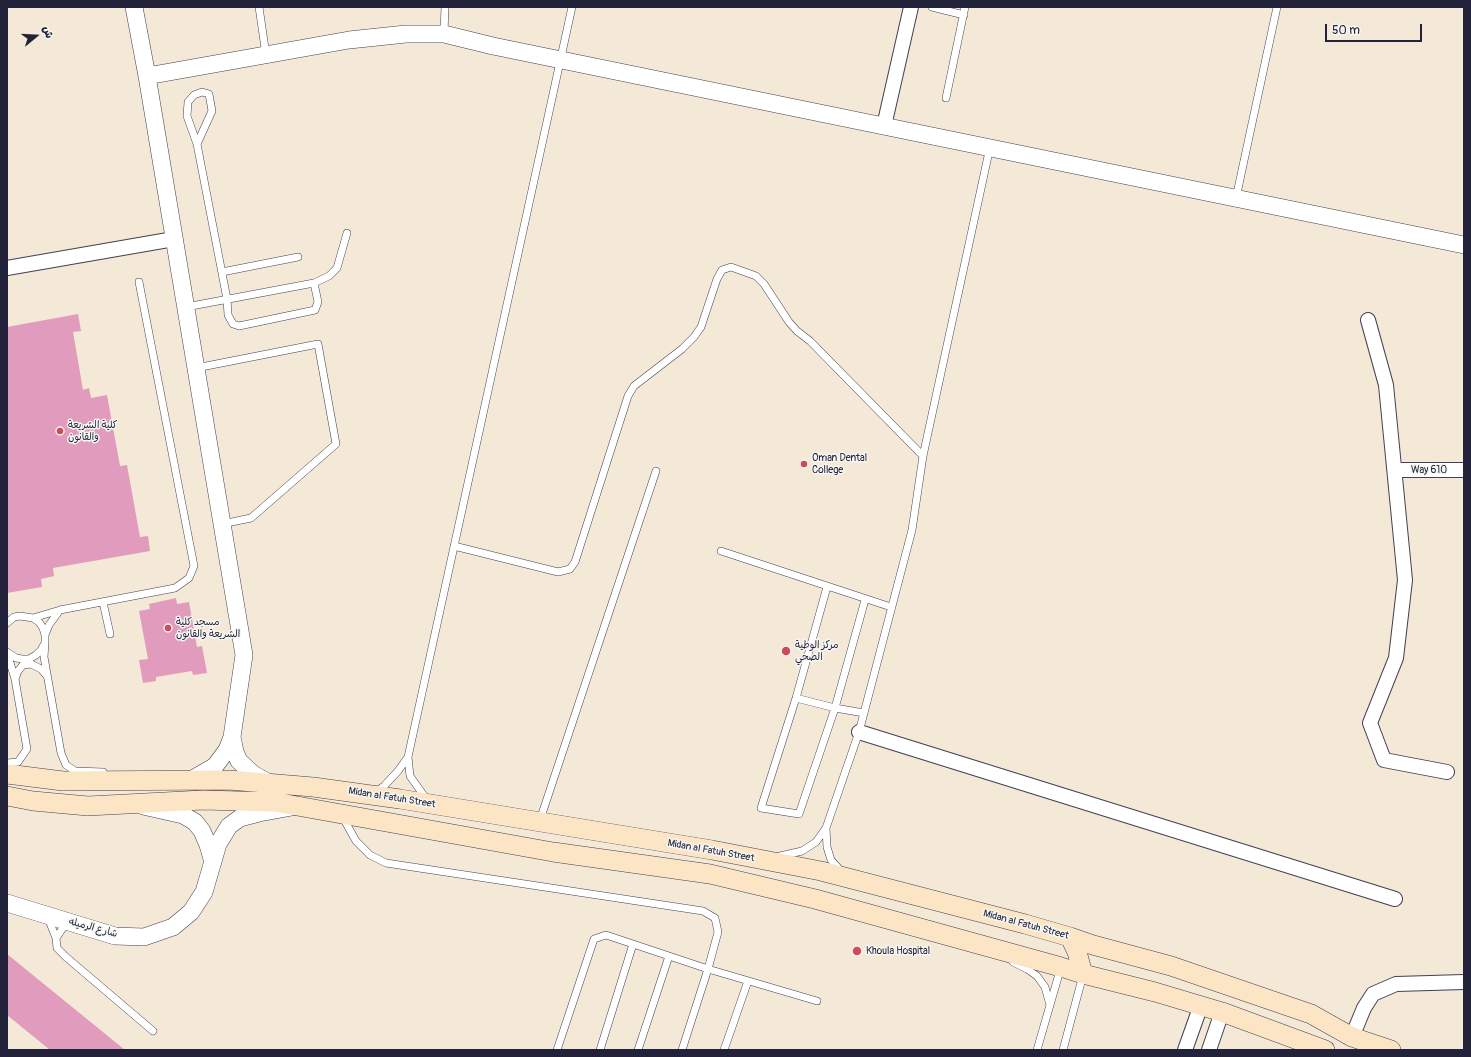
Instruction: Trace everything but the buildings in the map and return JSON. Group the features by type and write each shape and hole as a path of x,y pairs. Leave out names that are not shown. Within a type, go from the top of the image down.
{"main road":[{"name":"Midan al Fatuh Street","path":"7,774 63,781 229,780 313,786 704,849 821,871 1080,944 1171,966 1303,1012 1352,1036 1391,1050"},
{"path":"7,796 33,801 88,806 204,800 275,802 554,852 710,874 815,899 1083,974 1201,1005 1325,1050"},
{"path":"1061,967 1080,944"},
{"path":"1080,944 1083,974"}],"street":[{"path":"134,7 147,76 244,655 232,737 227,750 215,766 191,780"},
{"path":"884,126 911,7"},
{"path":"147,76 349,40 406,34 444,34 493,46 1464,245"},
{"path":"7,268 174,239"},
{"path":"1368,320 1386,385 1405,580 1396,658 1370,723 1384,760 1447,772"},
{"name":"Way 610","path":"1395,470 1464,470"},
{"path":"859,732 1395,899"},
{"path":"232,737 235,752 240,761 253,774 269,783"},
{"path":"130,804 183,815 195,822 202,831 213,862"},
{"name":"شارع الرميله","path":"7,904 115,936 144,937 173,927 192,912 204,892 218,844 229,826 240,818 298,806"},
{"path":"1352,1036 1364,1008 1373,994 1396,984 1464,982"},
{"path":"1185,1050 1201,1005"},
{"path":"1209,1050 1222,1012"}],"lane":[{"path":"259,7 266,55"},
{"path":"444,34 445,7"},
{"path":"431,804 410,776 408,757 572,7"},
{"path":"932,7 965,11 946,98"},
{"path":"1236,198 1277,7"},
{"path":"197,144 212,111 209,94 202,92 194,95 188,102 187,116 197,144 227,299 228,315 233,324 239,326 315,310 318,302 314,284"},
{"path":"759,859 789,855 802,851 816,842 826,828 859,732 912,530 923,456 990,147"},
{"path":"186,307 314,284 329,276 337,268 347,234"},
{"path":"222,272 298,257"},
{"path":"454,546 558,572 570,569 575,562 628,396 634,386 682,349 694,337 701,327 717,279 722,270 731,267 756,276 764,284 789,322 797,331 810,341 923,456"},
{"path":"32,618 60,610 175,588 189,578 194,566 139,282"},
{"path":"196,368 318,344 336,444 251,518 222,524"},
{"path":"539,822 656,470"},
{"path":"721,550 865,600 891,607"},
{"path":"827,587 796,698 760,808 799,814 835,708 865,600"},
{"path":"103,602 110,634"},
{"path":"7,652 16,658 29,658 36,655 41,650 50,625 60,610"},
{"path":"8,622 20,616 32,618 39,622 43,628 45,639 44,657 47,676 61,753 66,765 75,771 115,773 136,780"},
{"path":"7,652 15,679 27,749 18,762 7,763"},
{"path":"15,679 18,671 23,665 31,664 41,669 47,676"},
{"path":"796,698 835,708 864,713"},
{"path":"371,795 384,786 398,771 408,757"},
{"path":"341,814 356,841 370,855 386,863 703,911 715,918 718,932 708,969 682,1050"},
{"path":"826,828 827,847 831,860 840,870 854,880"},
{"path":"48,916 56,938 57,948 61,953 153,1031"},
{"path":"56,938 67,922"},
{"path":"557,1050 594,939 606,935 708,969 817,1001"},
{"path":"600,1050 633,944"},
{"path":"979,944 1037,976 1045,987 1050,1004"},
{"path":"638,1050 669,956"},
{"path":"1037,1050 1061,967"},
{"path":"1063,1050 1083,974"},
{"path":"724,1050 748,981"}],"place":[{"name":"كلية الشريعة والقانون","path":"60,431"},
{"name":"Oman Dental College","path":"804,464"},
{"name":"مسجد كلية الشريعة والقانون","path":"168,628"},
{"name":"مركز الوطية الصحي","path":"786,651"},
{"name":"Khoula Hospital","path":"857,951"}]}
